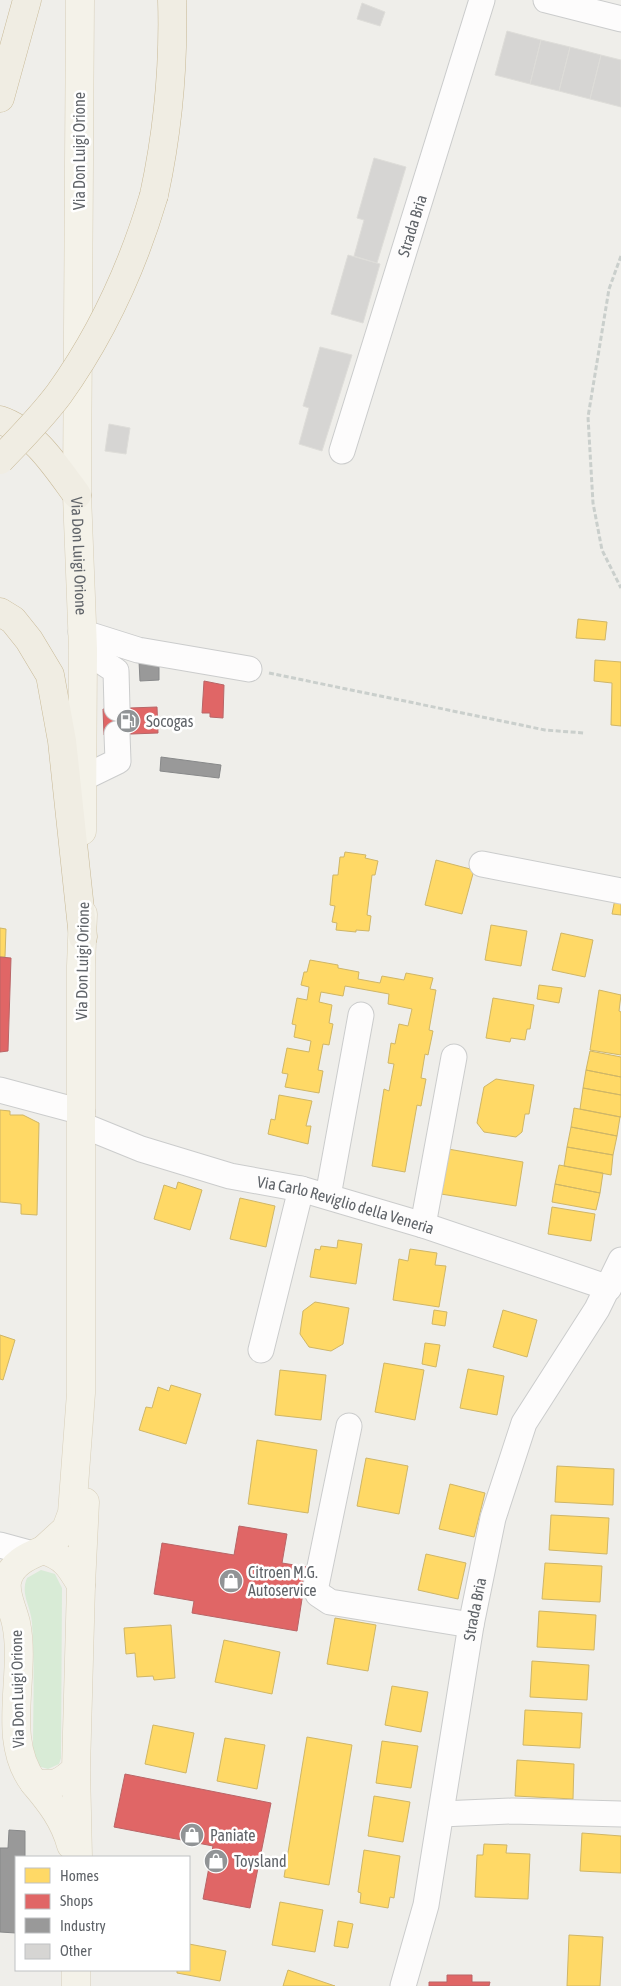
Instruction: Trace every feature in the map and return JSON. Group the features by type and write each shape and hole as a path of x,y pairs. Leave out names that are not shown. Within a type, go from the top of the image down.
{"highway":[{"path":"0,98 27,0"},
{"path":"0,460 58,395 89,348 113,303 138,245 154,195 162,160 172,79 172,0"},
{"path":"0,420 12,424 48,456 77,495"},
{"path":"0,612 13,620 29,640 50,675 62,741 83,937"}],"main road":[{"name":"Via Don Luigi Orione","path":"74,1856 66,1828 55,1808 20,1763 14,1726 18,1648 16,1622 4,1584 14,1568 24,1558 38,1552 66,1529 72,1514 81,1393 82,641 77,495 80,0"},
{"name":"Via Don Luigi Orione","path":"78,1856 76,1769 81,1585 87,1469 81,1393"},
{"path":"38,1552 53,1553 70,1564 81,1585"},
{"path":"34,1783 51,1786 64,1780 76,1769"},
{"path":"76,1971 76,1986"}],"street":[{"name":"Strada Bria","path":"342,451 482,0"},
{"path":"546,0 621,19"},
{"path":"82,641 248,669"},
{"path":"82,641 116,671 117,708"},
{"path":"81,779 118,760 117,734"},
{"path":"482,864 621,891"},
{"path":"328,1196 361,1015"},
{"path":"423,1225 454,1057"},
{"path":"0,1090 82,1118"},
{"name":"Via Carlo Reviglio della Veneria","path":"82,1118 141,1149 230,1176 328,1196 423,1225 608,1288"},
{"path":"261,1350 301,1189"},
{"name":"Strada Bria","path":"403,1986 426,1905 471,1625 493,1518 524,1423 608,1288 621,1260"},
{"path":"349,1426 316,1586 318,1594 330,1602 471,1625"},
{"path":"0,1545 38,1552"},
{"path":"441,1814 512,1811 621,1814"}],"path":[{"path":"621,256 609,289 588,417 593,504 602,550 621,588"},
{"path":"248,669 545,730 584,733"}],"green space":[{"path":"41,1570 55,1574 62,1588 61,1758 59,1764 48,1769 38,1766 33,1755 33,1640 31,1617 25,1589 27,1578"}],"building: Homes":[{"path":"578,619 607,622 605,640 576,638"},
{"path":"595,660 621,662 621,726 611,725 612,683 594,681"},
{"path":"345,852 366,855 365,858 378,861 375,875 372,875 367,915 371,916 369,931 336,930 337,923 332,922 335,906 330,905 333,875 338,875 340,857 344,857"},
{"path":"436,860 474,870 462,914 425,905"},
{"path":"615,899 621,900 621,915 612,914"},
{"path":"491,925 527,931 521,966 485,960"},
{"path":"0,928 6,929 5,957 0,957"},
{"path":"561,933 593,940 585,977 552,970"},
{"path":"310,960 338,965 338,968 359,972 358,979 380,983 382,976 404,980 406,973 433,978 430,989 436,990 429,1030 433,1031 428,1055 425,1054 421,1078 426,1079 421,1106 417,1105 405,1172 372,1166 384,1089 389,1091 394,1064 388,1063 391,1043 395,1044 399,1024 408,1026 412,1009 388,1004 389,994 345,986 343,996 321,992 319,1002 332,1005 329,1023 333,1024 329,1045 323,1044 318,1070 323,1071 319,1093 285,1087 288,1074 282,1073 287,1048 309,1052 311,1041 294,1037 296,1025 292,1024 297,998 307,1000 309,987 301,985 304,972 307,972"},
{"path":"539,985 562,988 559,1003 537,999"},
{"path":"599,990 621,995 619,1011 621,1012 621,1055 590,1050"},
{"path":"493,998 534,1005 530,1029 527,1029 525,1040 511,1038 510,1042 486,1038"},
{"path":"590,1051 621,1057 621,1077 586,1070"},
{"path":"586,1070 621,1077 621,1095 583,1088"},
{"path":"496,1079 534,1085 529,1114 525,1114 522,1132 516,1137 484,1132 477,1123 484,1087"},
{"path":"583,1088 621,1095 621,1117 580,1109"},
{"path":"279,1095 312,1101 306,1126 311,1126 308,1144 268,1134 271,1119 275,1120"},
{"path":"574,1108 620,1117 617,1136 571,1127"},
{"path":"0,1110 10,1111 10,1115 23,1115 39,1123 37,1215 21,1214 21,1204 0,1202"},
{"path":"571,1127 617,1136 613,1155 567,1147"},
{"path":"567,1147 613,1155 611,1175 564,1166"},
{"path":"448,1149 523,1162 516,1206 441,1194"},
{"path":"559,1165 603,1173 600,1193 555,1184"},
{"path":"178,1182 202,1190 190,1230 154,1219 164,1185 176,1189"},
{"path":"555,1184 600,1193 596,1210 552,1202"},
{"path":"240,1198 275,1206 266,1247 230,1239"},
{"path":"552,1207 595,1214 591,1241 548,1234"},
{"path":"338,1240 362,1244 356,1284 310,1277 315,1249 320,1250 321,1246 337,1248"},
{"path":"410,1249 437,1253 435,1265 446,1266 439,1307 393,1300 399,1259 408,1261"},
{"path":"315,1302 349,1308 343,1344 331,1351 309,1347 300,1334 303,1311"},
{"path":"434,1310 447,1312 445,1326 432,1324"},
{"path":"503,1310 537,1320 527,1357 493,1347"},
{"path":"0,1335 15,1340 3,1380 0,1379"},
{"path":"425,1343 440,1345 436,1367 422,1364"},
{"path":"384,1363 424,1370 415,1420 375,1412"},
{"path":"468,1369 504,1376 497,1415 460,1408"},
{"path":"280,1370 326,1375 321,1420 275,1415"},
{"path":"171,1385 201,1394 186,1444 139,1430 146,1407 152,1408 158,1387 169,1391"},
{"path":"257,1440 317,1450 308,1513 248,1504"},
{"path":"366,1458 408,1466 399,1514 357,1506"},
{"path":"557,1466 614,1469 613,1505 555,1502"},
{"path":"450,1484 485,1493 474,1537 439,1529"},
{"path":"551,1515 609,1518 607,1554 549,1550"},
{"path":"426,1554 466,1563 458,1599 418,1590"},
{"path":"545,1563 602,1566 600,1602 542,1599"},
{"path":"539,1611 596,1615 594,1650 537,1647"},
{"path":"335,1618 376,1625 368,1671 327,1664"},
{"path":"171,1625 175,1678 154,1680 153,1676 137,1677 135,1653 126,1654 124,1628"},
{"path":"224,1640 280,1652 272,1694 215,1682"},
{"path":"532,1661 589,1665 587,1700 530,1697"},
{"path":"392,1686 428,1692 421,1732 385,1725"},
{"path":"525,1710 582,1713 580,1748 523,1745"},
{"path":"153,1725 194,1733 186,1773 145,1764"},
{"path":"307,1737 352,1745 329,1885 284,1877"},
{"path":"225,1738 265,1745 257,1789 217,1781"},
{"path":"382,1741 418,1746 411,1788 376,1783"},
{"path":"517,1760 574,1764 573,1799 515,1796"},
{"path":"374,1796 410,1802 403,1842 368,1836"},
{"path":"582,1833 621,1836 621,1873 580,1871"},
{"path":"484,1844 507,1845 506,1853 530,1854 528,1899 475,1897 477,1855 483,1855"},
{"path":"364,1850 400,1856 394,1898 390,1897 388,1908 360,1903 361,1893 358,1892"},
{"path":"280,1902 323,1910 315,1952 272,1945"},
{"path":"338,1921 353,1924 348,1948 334,1946"},
{"path":"569,1935 603,1937 600,1986 567,1986"},
{"path":"190,1944 226,1951 220,1981 177,1973 177,1971 190,1971"},
{"path":"288,1970 335,1986 283,1986"}],"building: Shops":[{"path":"204,681 224,685 223,718 210,717 210,713 202,713"},
{"path":"157,707 158,733 104,735 103,709"},
{"path":"0,957 11,958 8,1051 0,1052"},
{"name":"Citroen M.G. Autoservice","path":"239,1526 287,1534 282,1563 307,1567 297,1631 192,1613 194,1601 154,1594 162,1543 234,1555"},
{"path":"125,1774 271,1803 250,1908 203,1899 213,1846 114,1827"},
{"path":"447,1975 472,1975 472,1982 490,1982 489,1986 429,1986 429,1982 447,1982"}],"building: Industry":[{"path":"139,661 159,661 159,680 140,681"},
{"path":"161,757 221,765 219,778 160,771"},
{"path":"9,1830 25,1831 25,1856 15,1856 15,1933 0,1932 0,1848 8,1848"}],"building: Other":[{"path":"362,3 385,12 380,26 357,19"},
{"path":"507,31 541,40 530,84 495,75"},
{"path":"541,40 570,47 559,91 530,84"},
{"path":"570,47 601,55 590,99 559,91"},
{"path":"601,55 621,60 621,107 590,99"},
{"path":"374,158 406,167 377,263 354,256 364,220 357,218"},
{"path":"348,255 380,264 363,323 331,314"},
{"path":"320,347 352,355 322,451 299,444 309,408 303,406"},
{"path":"109,424 130,428 126,454 105,451"}],"place":[{"name":"Socogas","path":"128,721"},
{"name":"Citroen M.G. Autoservice","path":"231,1581"},
{"name":"Paniate","path":"192,1835"},
{"name":"Toysland","path":"216,1861"}]}
